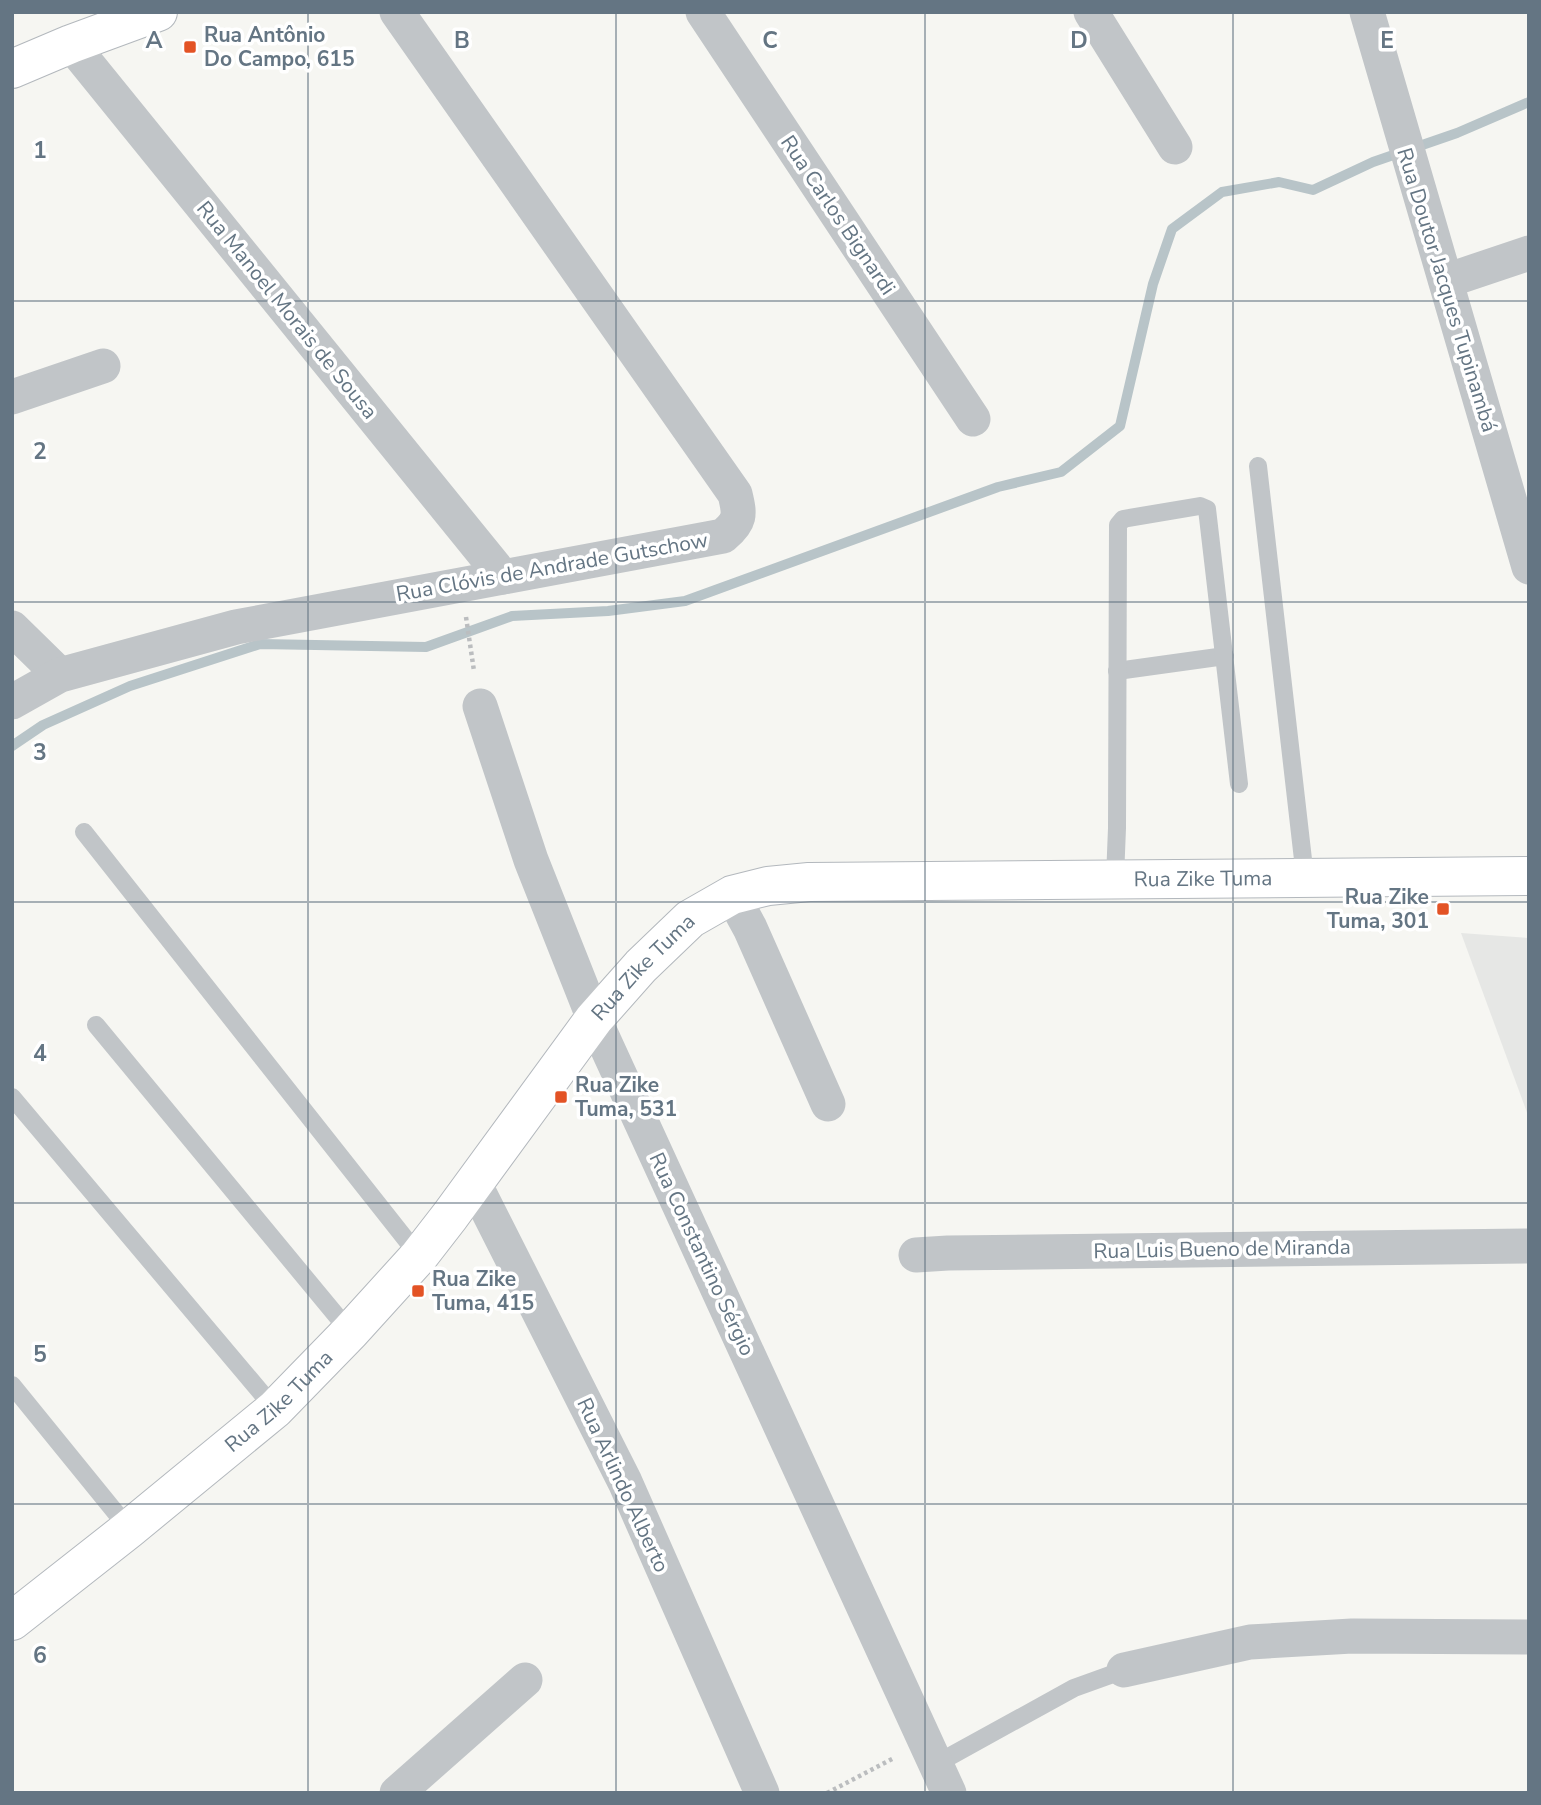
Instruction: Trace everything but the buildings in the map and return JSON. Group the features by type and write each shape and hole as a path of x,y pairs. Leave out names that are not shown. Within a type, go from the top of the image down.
{"street":[{"path":"12,69 158,12"},
{"name":"Rua Clóvis de Andrade Gutschow","path":"12,702 60,675 236,627 723,536 735,526 739,511 735,494 397,12"},
{"name":"Rua Carlos Bignardi","path":"703,12 974,419"},
{"path":"1091,12 1175,147"},
{"name":"Rua Doutor Jacques Tupinambá","path":"1367,12 1529,567"},
{"name":"Rua Manoel Morais de Sousa","path":"71,44 503,577"},
{"path":"1446,281 1529,253"},
{"path":"12,397 103,366"},
{"path":"12,628 60,675"},
{"name":"Rua Constantino Sérgio","path":"480,706 531,860 594,1019 943,1778"},
{"name":"Rua Zike Tuma","path":"12,1621 275,1409 419,1256 594,1019 641,966 690,919 732,895 768,886 809,882 1529,876"},
{"path":"732,895 750,928 828,1104"},
{"name":"Rua Arlindo Alberto","path":"474,1183 625,1482 762,1793"},
{"name":"Rua Luis Bueno de Miranda","path":"916,1255 1529,1246"},
{"path":"1124,1670 1250,1642 1352,1636 1529,1637"},
{"path":"397,1793 525,1680"}],"lane":[{"path":"1258,466 1305,877"},
{"path":"1115,878 1118,525 1123,519 1200,506 1207,509 1239,784"},
{"path":"1117,671 1225,656"},
{"path":"84,832 419,1256"},
{"path":"96,1025 350,1332"},
{"path":"12,1097 275,1409"},
{"path":"12,1385 129,1529"},
{"path":"943,1778 1074,1688 1124,1670"}],"path":[{"path":"465,613 480,706"},
{"path":"827,1793 896,1757 916,1758 943,1778"}],"shaded area":[{"path":"1461,933 1529,938 1529,1118"}],"waterway":[{"path":"12,746 43,725 130,686 260,644 426,647 512,616 608,611 685,601 998,487 1061,472 1120,426 1153,284 1172,229 1222,192 1279,182 1313,190 1373,162 1457,133 1529,102"}],"place":[{"name":"Rua Antônio Do Campo, 615","path":"190,47"},
{"name":"Rua Zike Tuma, 301","path":"1443,909"},
{"name":"Rua Zike Tuma, 531","path":"561,1097"},
{"name":"Rua Zike Tuma, 415","path":"418,1291"}]}
